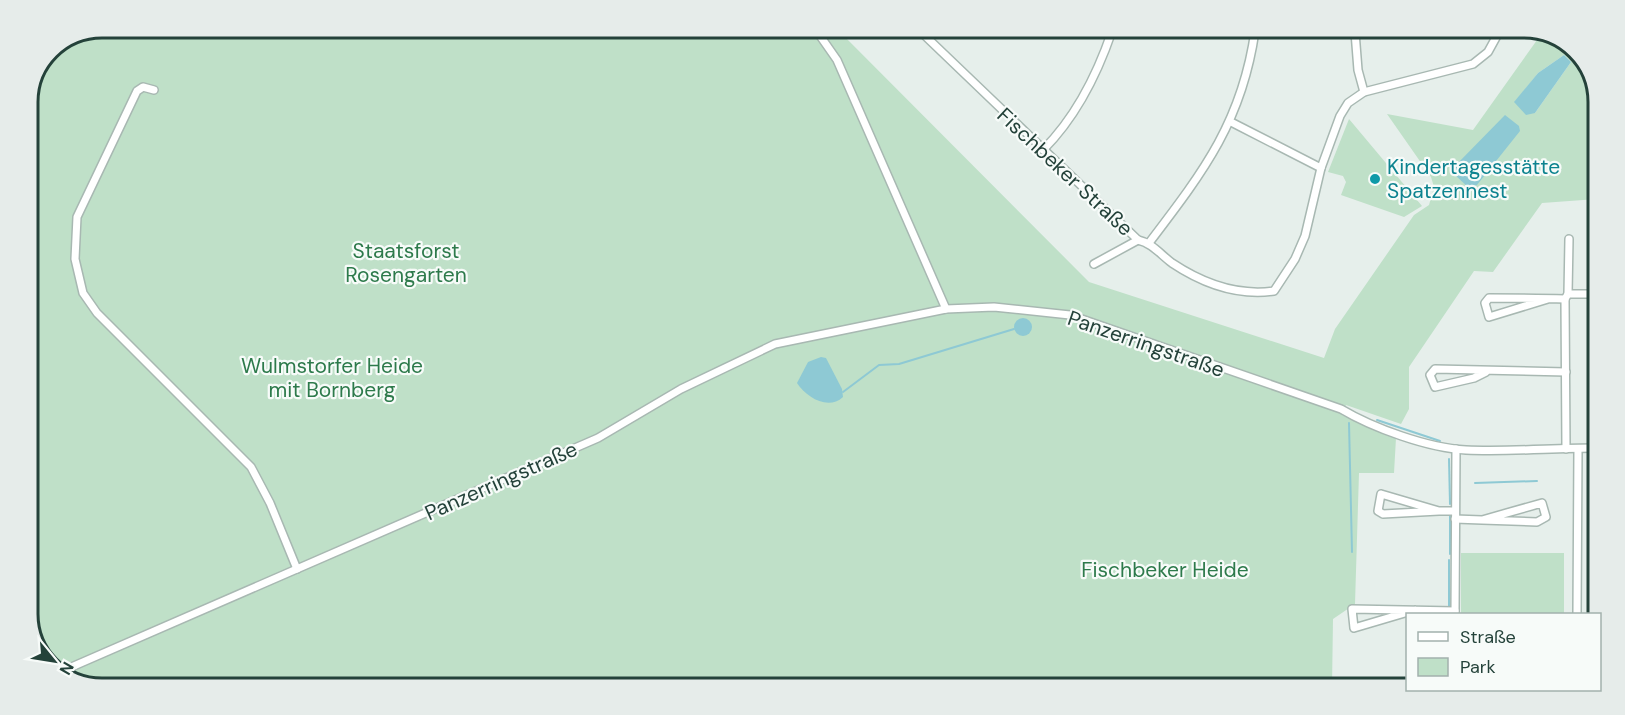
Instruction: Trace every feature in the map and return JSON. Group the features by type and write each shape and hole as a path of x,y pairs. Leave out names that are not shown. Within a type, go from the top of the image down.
{"street":[{"path":"822,38 837,60 946,309"},
{"name":"Fischbeker Straße","path":"927,38 1138,240 1149,243 1179,267 1211,284 1255,294 1274,291 1295,259 1305,236 1320,168"},
{"path":"1043,150 1069,120 1086,93 1109,38"},
{"path":"1149,243 1183,197 1231,122 1245,83 1254,38"},
{"path":"1355,38 1358,70 1364,93"},
{"path":"1231,122 1320,168 1340,116 1348,103 1364,93 1473,63 1488,52 1496,38"},
{"path":"154,90 143,87 137,92 77,217 74,239 77,280 97,313 251,466 270,503 297,569"},
{"path":"1566,449 1569,239"},
{"path":"1094,264 1138,240"},
{"path":"1548,299 1489,317 1485,303 1489,298 1548,299 1587,295"},
{"name":"Panzerringstraße","path":"69,668 598,438 681,389 775,344 946,309 994,307 1070,315 1341,409 1407,436 1456,449 1588,448"},
{"path":"1486,372 1474,378 1435,387 1430,375 1435,369 1486,372 1566,372"},
{"path":"1415,610 1354,628 1352,609 1415,610 1455,613 1456,449"},
{"path":"1577,613 1578,449"},
{"path":"1439,511 1381,494 1378,511 1383,514 1455,511"},
{"path":"1455,519 1482,520 1537,522 1546,517 1542,503 1482,520"}],"green space":[{"name":"Wulmstorfer Heide mit Bornberg","path":"102,38 846,38 1089,282 1324,358 1335,329 1414,215 1429,205 1434,187 1431,177 1387,114 1473,130 1537,39 1548,42 1569,56 1581,73 1586,89 1587,200 1542,203 1493,272 1474,271 1409,367 1409,409 1401,424 1346,405 1342,415 1396,438 1394,473 1359,473 1355,604 1333,619 1332,678 102,678 77,673 56,659 46,646 38,618 38,97 44,73 59,53 69,46 89,39","holes":["1564,55 1571,62 1535,113 1515,102 1538,73","953,304 1036,307 1037,310 971,310 905,318 775,344"]},
{"path":"1349,119 1422,206 1404,217 1341,195 1346,182 1343,176 1328,172"},
{"path":"1461,553 1564,553 1564,613 1461,613"},
{"path":"1587,556 1588,556 1588,613"}],"water":[{"path":"1564,55 1571,62 1535,113 1526,115 1514,102 1538,73"},
{"path":"1505,115 1519,126 1520,131 1477,185 1469,188 1455,175 1456,165"},
{"path":"1023,318 1029,321 1032,327 1029,333 1023,336 1017,333 1014,327 1017,321"},
{"path":"821,357 826,358 842,389 843,397 831,403 812,397 797,383 808,362"}],"waterway":[{"path":"843,392 879,365 899,364 1014,329"},
{"path":"1377,420 1440,441"},
{"path":"1349,423 1352,552"},
{"path":"1449,459 1450,504"},
{"path":"1475,483 1537,481"},
{"path":"1450,516 1450,554"},
{"path":"1449,560 1449,606"}],"place":[{"name":"Kindertagesstätte Spatzennest","path":"1375,179"}],"park label":[{"name":"Staatsforst Rosengarten","path":"406,263"},
{"name":"Fischbeker Heide","path":"1165,570"}]}
